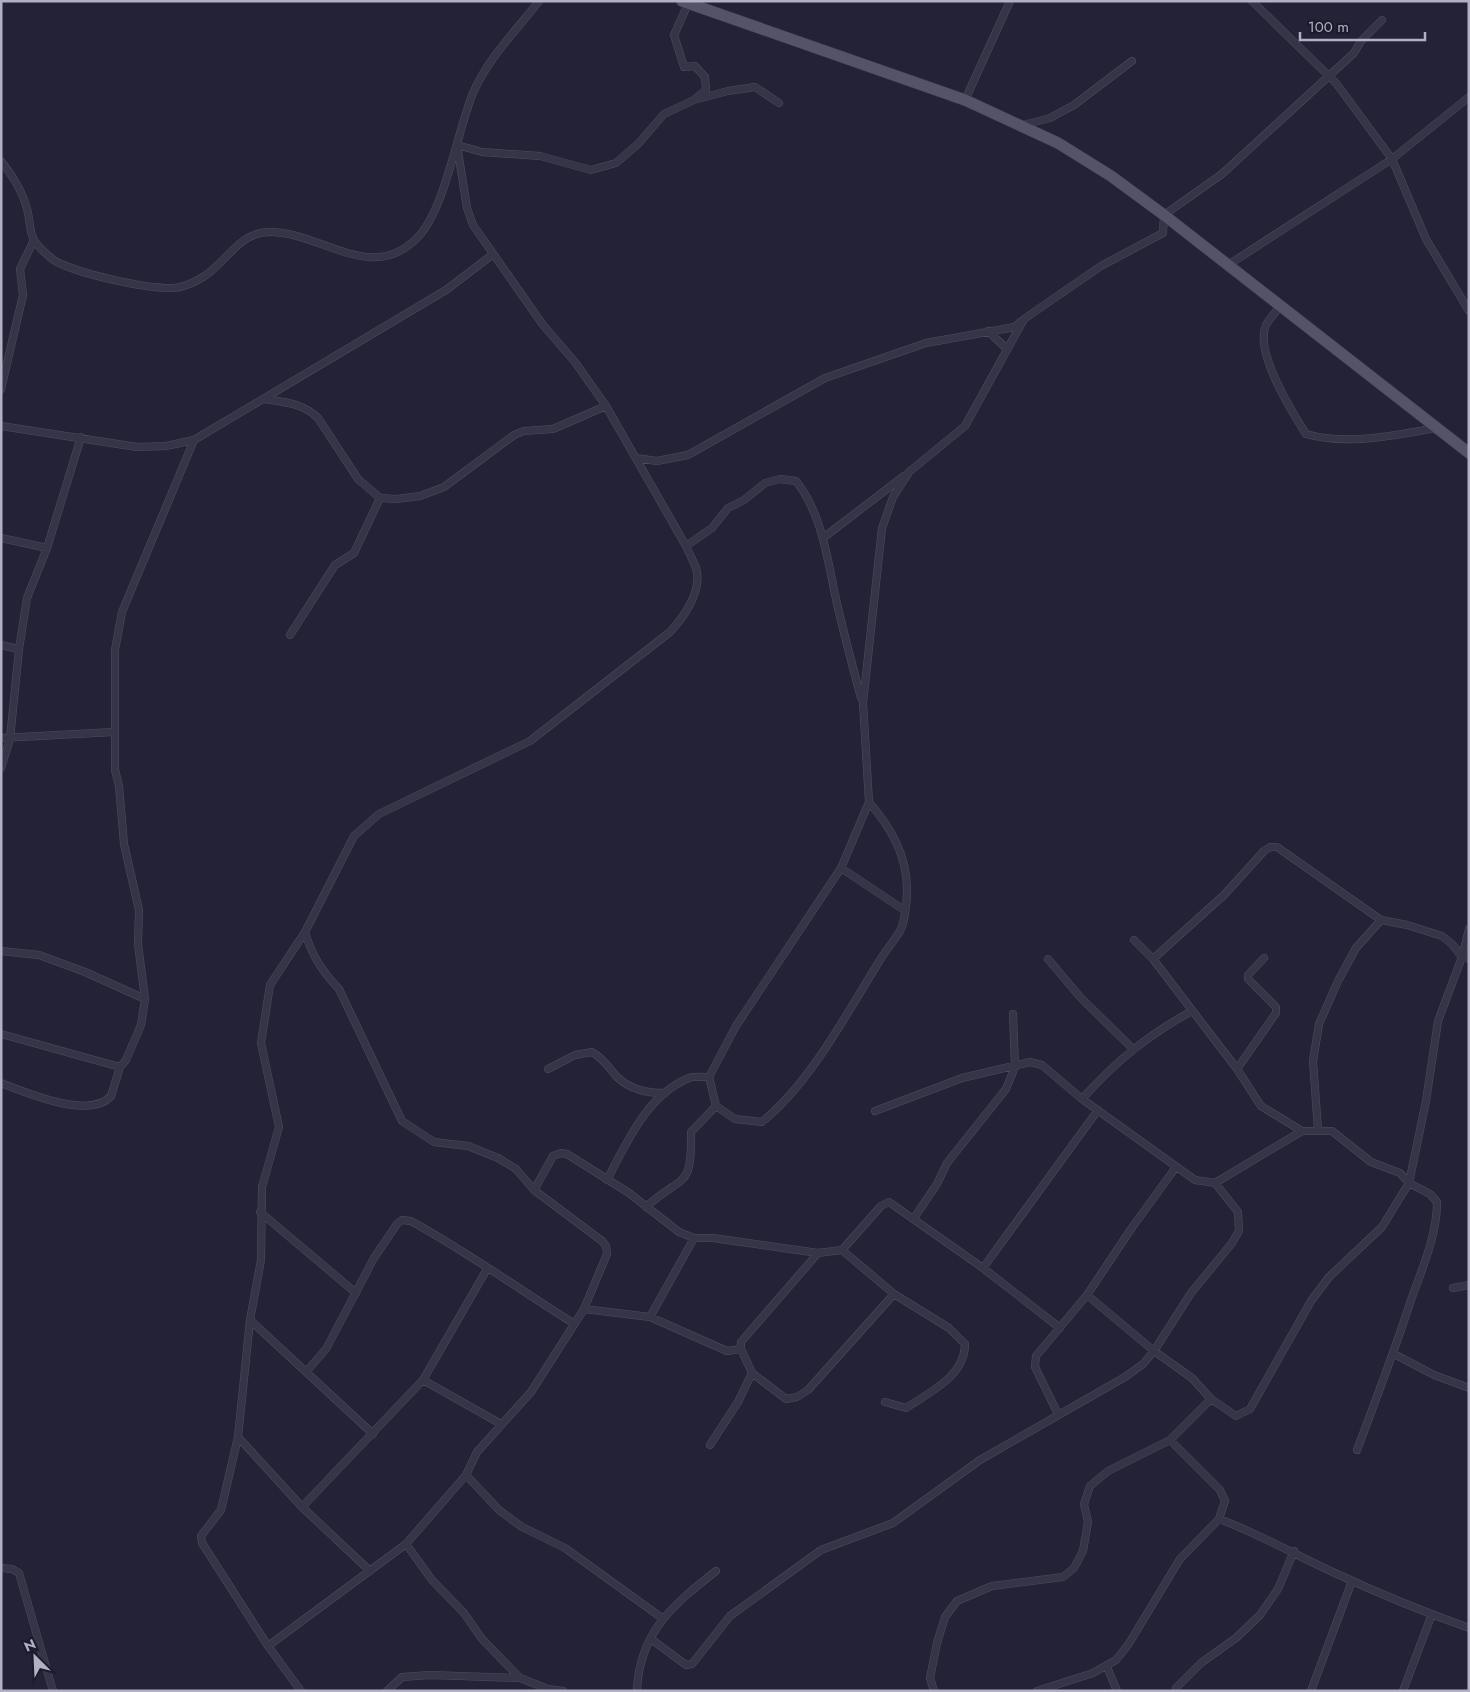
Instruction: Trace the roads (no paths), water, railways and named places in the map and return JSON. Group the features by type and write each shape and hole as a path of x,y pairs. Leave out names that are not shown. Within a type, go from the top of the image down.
{"main road":[{"path":"685,2 965,100 1058,142 1111,176 1164,215 1469,453"}],"street":[{"path":"1,161 18,184 28,210 34,240 57,262 68,267 112,279 176,288 203,277 216,268 243,240 256,234 270,232 295,236 364,258 382,258 408,246 430,222 474,93 496,53 539,1"},
{"path":"965,100 1010,1"},
{"path":"1252,1 1330,76 1392,159 1426,239 1469,311"},
{"path":"685,2 674,35 684,67 695,66 705,77 706,90 694,100"},
{"path":"636,458 658,461 688,455 825,378 926,343 1015,327 1100,266 1163,234 1164,215 1222,174 1354,53 1362,41 1382,20"},
{"path":"1022,125 1050,118 1074,105 1132,61"},
{"path":"457,145 482,152 540,156 591,170 616,163 638,144 664,114 694,100 728,91 755,88 779,103"},
{"path":"1228,265 1392,159 1469,97"},
{"path":"301,1691 268,1646 202,1544 202,1536 222,1510 238,1437 250,1320 261,1260 260,1212 262,1187 279,1127 261,1043 270,985 305,932 354,836 367,823 379,814 530,741 670,632 684,617 694,596 696,570 686,546 606,406 492,255 473,225 467,208 457,145"},
{"path":"1,389 23,295 20,269 34,240"},
{"path":"1,426 137,447 166,446 194,440 446,290 492,255"},
{"path":"1280,306 1266,326 1263,340 1284,399 1306,434 1328,440 1395,435 1437,428"},
{"path":"823,538 965,426 1024,319"},
{"path":"988,331 1007,349"},
{"path":"264,399 301,406 310,410 318,418 358,479 380,498 396,499 420,496 444,488 514,435 560,426 606,406"},
{"path":"1,768 10,739 19,649 27,598 47,548 81,437"},
{"path":"1,1083 55,1102 97,1106 111,1096 120,1067 126,1060 141,1025 145,999 138,944 139,910 124,844 119,786 115,770 115,650 122,612 194,440"},
{"path":"869,802 886,822 899,843 907,890 901,930 881,959 851,1011 784,1104 762,1122 735,1119 716,1106 709,1076 736,1026 841,868 869,802 863,703 882,528 893,497 909,472"},
{"path":"686,546 712,528 728,508 744,500 765,483 780,479 796,481 804,492 823,538 838,609 863,703"},
{"path":"290,635 335,566 354,553 380,498"},
{"path":"1,538 47,548"},
{"path":"1,645 19,649"},
{"path":"1,738 114,732"},
{"path":"1153,959 1224,895 1246,869 1270,847 1277,847 1381,920 1407,925 1442,936 1465,958"},
{"path":"841,868 904,910"},
{"path":"1318,1130 1313,1061 1319,1024 1338,981 1356,948 1381,920"},
{"path":"1087,1295 1154,1350 1192,1378 1211,1398 1236,1416 1250,1409 1311,1301 1329,1278 1382,1227 1409,1183 1426,1101 1438,1022 1465,958 1469,929"},
{"path":"268,1646 406,1544 466,1475 477,1452 531,1392 573,1323 584,1309 607,1254 606,1246 534,1190 516,1170 498,1158 468,1146 434,1142 402,1121 339,989 322,971 310,951 305,932"},
{"path":"1134,940 1153,959 1238,1068 1261,1106 1302,1131"},
{"path":"1,951 39,955 85,972 145,999"},
{"path":"1238,1068 1276,1013 1276,1007 1248,979 1248,975 1264,958"},
{"path":"1048,959 1081,998 1133,1049"},
{"path":"1082,1099 1112,1066 1147,1037 1192,1011"},
{"path":"914,1218 937,1184 947,1163 1006,1089 1016,1066 1013,1014"},
{"path":"1,1034 120,1067"},
{"path":"548,1068 575,1056 592,1052 604,1058 617,1077 636,1090 665,1093"},
{"path":"875,1111 962,1078 1030,1062 1042,1065 1082,1099 1195,1180 1215,1183 1302,1131 1318,1130 1332,1132 1371,1162 1391,1168 1409,1183 1430,1194 1437,1202 1437,1212 1426,1258 1394,1354 1357,1450"},
{"path":"607,1180 636,1124 665,1093 690,1077 709,1076"},
{"path":"646,1208 676,1186 688,1174 692,1160 691,1132 716,1106"},
{"path":"983,1268 1098,1110"},
{"path":"534,1190 553,1156 561,1153 567,1154 607,1180 679,1232 694,1238 713,1238 818,1253 842,1250 885,1203 890,1202 983,1268 1060,1328"},
{"path":"1058,1414 1034,1362 1036,1356 1087,1295 1131,1229 1176,1168"},
{"path":"651,1639 686,1665 692,1664 730,1616 821,1550 893,1523 980,1460 1125,1377 1143,1364 1191,1293 1232,1243 1238,1231 1238,1212 1215,1183"},
{"path":"260,1212 356,1293"},
{"path":"306,1372 326,1349 374,1258 397,1224 402,1220 411,1221 464,1250 487,1269 573,1323"},
{"path":"650,1317 694,1238"},
{"path":"842,1250 894,1294 949,1328 965,1344 965,1357 955,1374 906,1408 884,1402"},
{"path":"818,1253 741,1342 741,1349 752,1373 786,1399 797,1398 808,1390 894,1294"},
{"path":"302,1507 423,1380 487,1269"},
{"path":"1453,1288 1469,1286"},
{"path":"584,1309 650,1317 727,1350 741,1349"},
{"path":"250,1320 373,1434"},
{"path":"1394,1354 1434,1374 1469,1388"},
{"path":"710,1445 738,1402 752,1373"},
{"path":"423,1380 501,1424"},
{"path":"934,1691 930,1678 937,1643 945,1617 957,1601 992,1586 1063,1577 1074,1568 1083,1550 1088,1522 1084,1504 1090,1486 1108,1471 1170,1440 1211,1398"},
{"path":"238,1437 302,1507 370,1571"},
{"path":"1037,1691 1107,1667 1116,1660 1128,1645 1180,1559 1219,1519 1225,1502 1220,1490 1170,1440"},
{"path":"466,1475 499,1510 522,1527 565,1548 662,1618"},
{"path":"1219,1519 1294,1551 1352,1580 1469,1628"},
{"path":"406,1544 432,1580 464,1613 482,1639 520,1678"},
{"path":"1176,1688 1201,1663 1236,1638 1260,1615 1278,1589 1294,1551"},
{"path":"1,1568 12,1569 19,1573 53,1691"},
{"path":"637,1691 640,1663 662,1618 678,1600 716,1571"},
{"path":"1311,1691 1352,1580"},
{"path":"1403,1691 1432,1614"},
{"path":"1107,1667 1117,1691"},
{"path":"387,1691 402,1677 430,1675 520,1678 548,1689 562,1691"}]}
